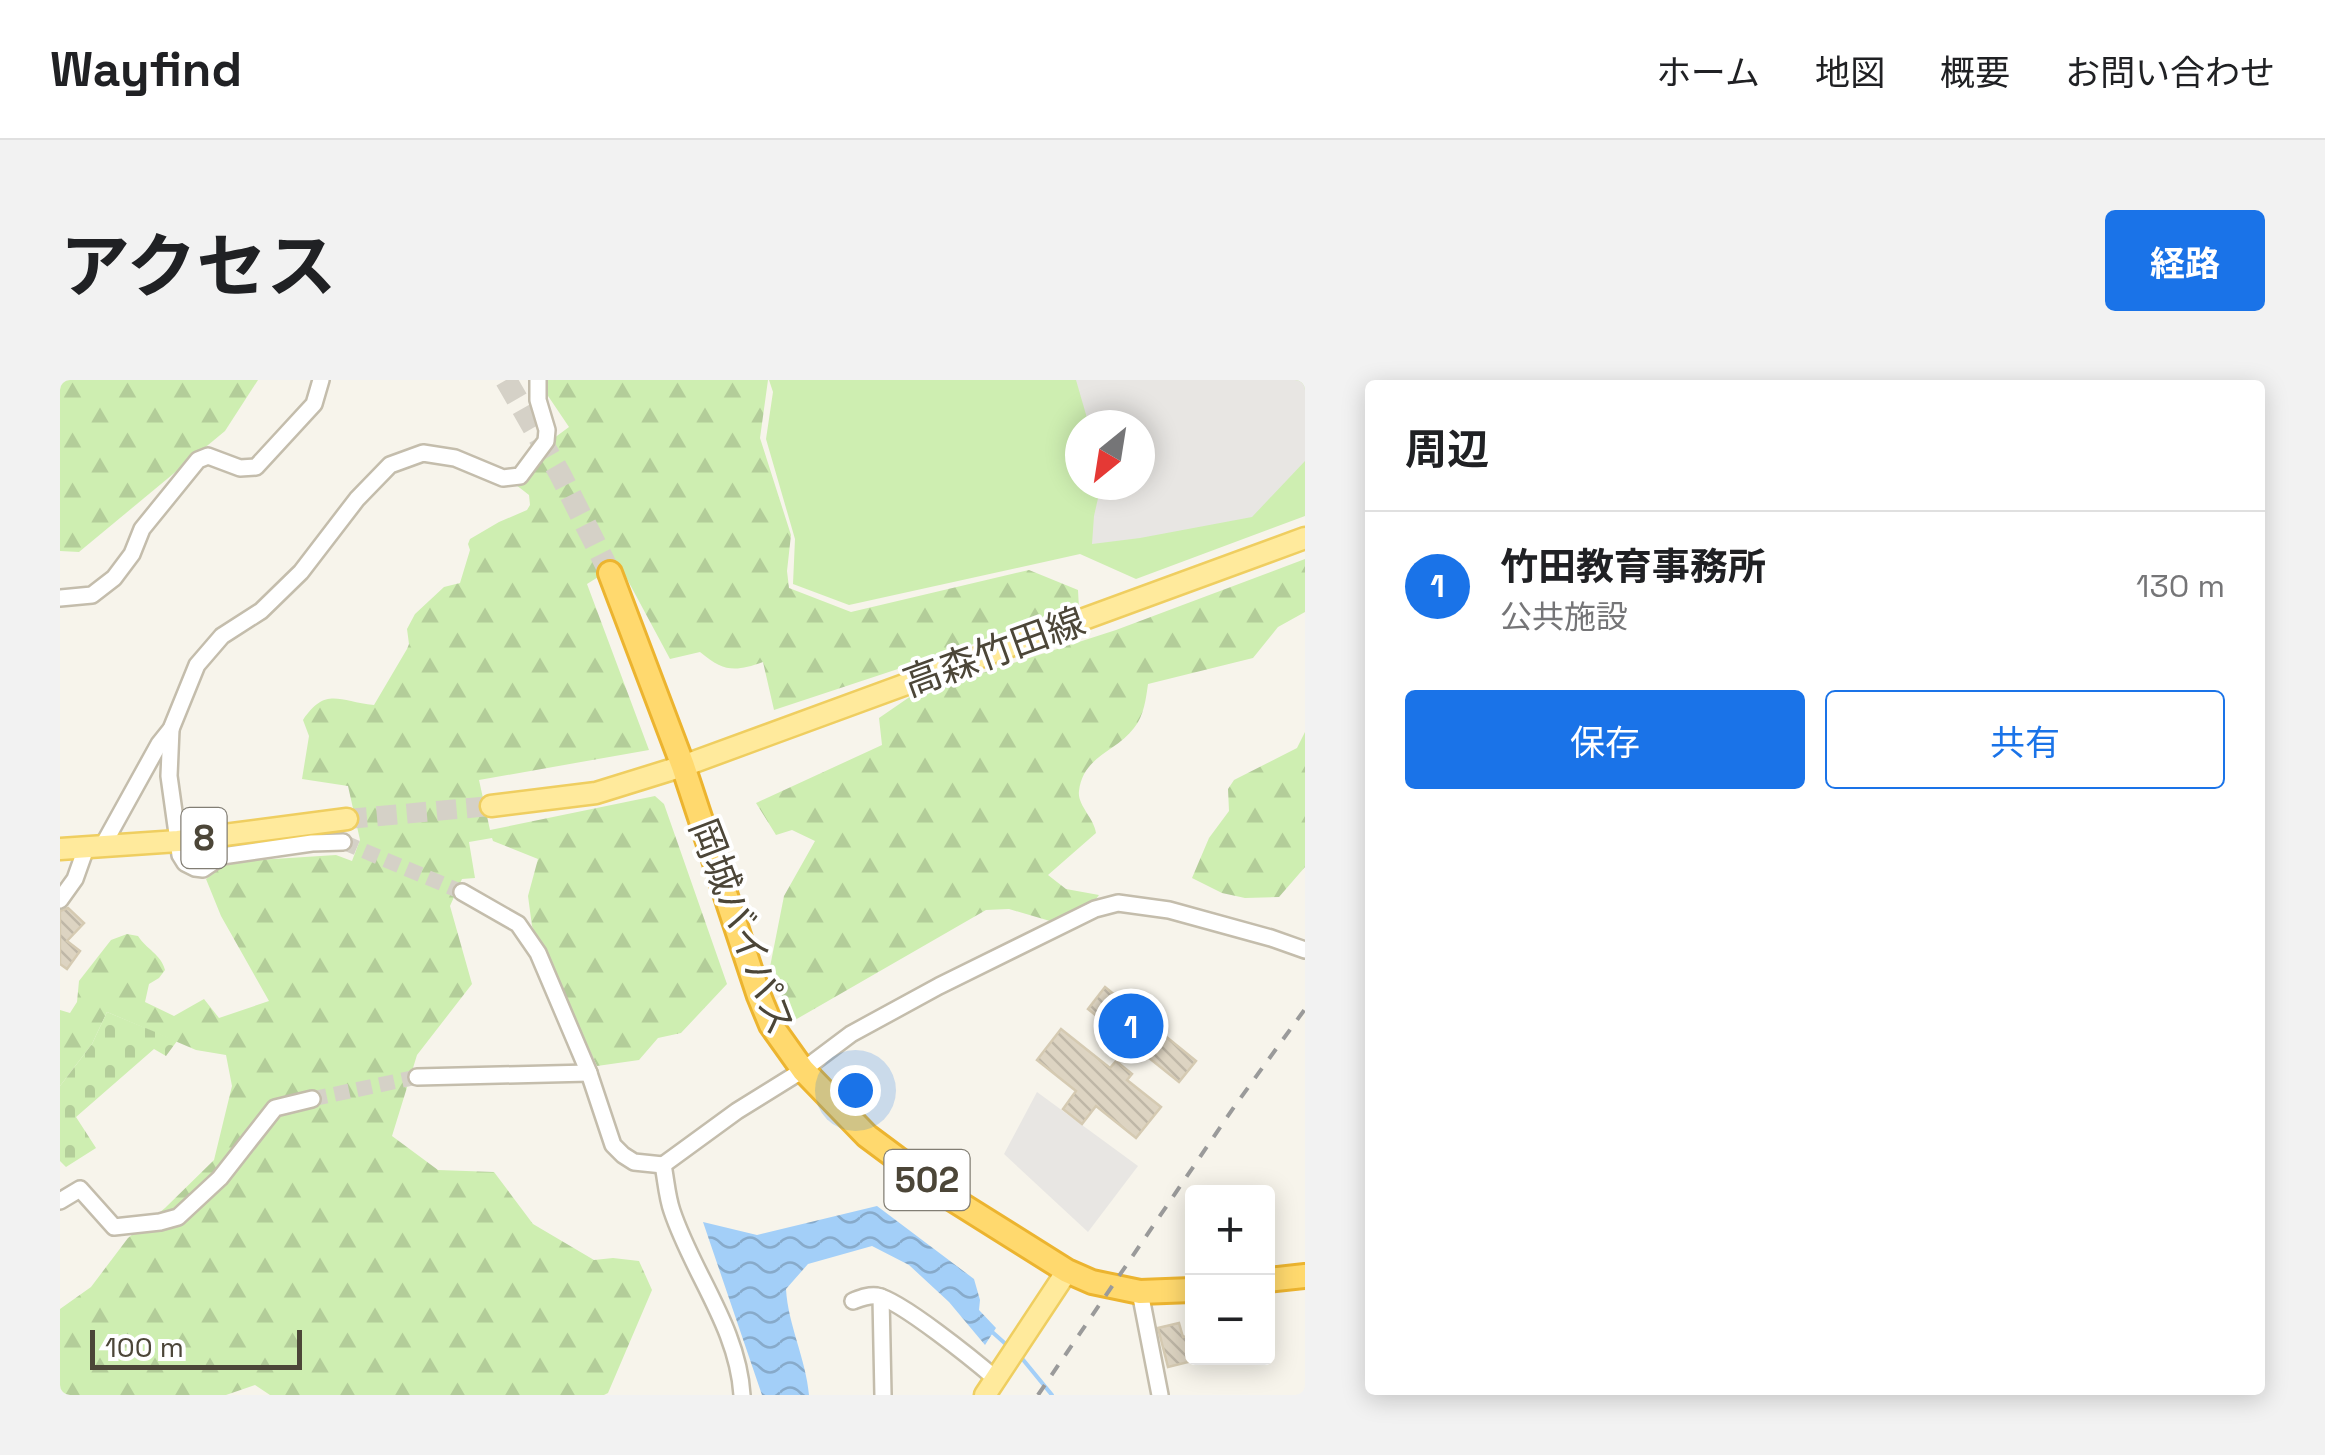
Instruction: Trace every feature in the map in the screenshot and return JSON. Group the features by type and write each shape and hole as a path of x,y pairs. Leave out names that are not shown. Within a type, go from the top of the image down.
{"highway":[{"name":"岡城バイパス","path":"610,573 683,766 759,996 771,1024 802,1070 868,1136 949,1197 1067,1272 1140,1292 1185,1290"},
{"path":"1275,1279 1305,1276"}],"main road":[{"name":"高森竹田線","path":"491,806 596,793 683,766 1305,538"},
{"name":"8","path":"60,848 178,841 347,819"},
{"path":"995,1380 1067,1272"}],"street":[{"path":"60,598 92,595 114,578 132,554 142,529 198,460 208,456 240,468 256,467 314,404 322,380"},
{"path":"60,900 171,728 197,665 222,636 261,611 301,572 357,499 390,465 422,453 455,458 502,478 520,476 546,442 538,380"},
{"path":"171,728 169,776 180,855 185,863 203,869 222,856 343,842"},
{"path":"462,892 518,924 538,954 589,1073 613,1145 634,1162 663,1165 852,1034 939,986 1095,910 1118,903 1169,910 1305,950"},
{"path":"418,1077 589,1073"},
{"path":"60,1201 80,1189 114,1226 160,1222 178,1216 220,1178 275,1108 312,1099"},
{"path":"663,1165 672,1211 726,1327 742,1395"},
{"path":"1140,1292 1160,1395"},
{"path":"853,1301 864,1296 881,1297 956,1346 995,1380"},
{"path":"881,1297 883,1395"}],"green space":[{"path":"60,380 258,380 225,431 79,552 60,551"},
{"path":"543,380 768,380 760,438 791,535 789,588 851,612 1029,570 1078,590 1079,609 774,710 763,662 730,668 700,652 670,659 619,564 587,584 649,750 479,780 490,830 655,796 664,804 727,984 681,1033 658,1038 639,1060 597,1066 532,926 528,896 538,859 492,838 469,842 475,878 462,879 450,906 472,984 417,1055 392,1136 438,1170 494,1172 533,1224 594,1260 639,1261 652,1290 608,1393 270,1395 255,1385 226,1395 60,1395 60,1309 91,1287 128,1238 214,1160 232,1086 226,1055 196,1050 107,1012 92,1044 60,1086 60,1010 70,1013 77,1002 79,981 111,940 127,934 138,936 165,970 149,984 145,1002 174,1016 204,999 219,1018 269,1001 221,916 206,879 229,862 336,855 352,861 360,840 348,786 302,779 309,736 303,720 311,709 326,700 374,705 407,649 407,629 415,614 444,587 460,583 470,539 527,510 529,495 511,481 542,447 569,427 542,387"},
{"path":"769,380 1305,380 1305,516 1136,579 1080,554 849,605 793,584 795,539 766,439 773,392"},
{"path":"1305,559 1305,612 1278,627 1253,658 1148,684 1134,728 1087,770 1079,796 1096,833 1048,875 1066,889 1099,895 1093,903 1061,920 1050,921 1009,909 986,910 795,1020 769,972 784,896 815,841 792,830 776,835 756,803 882,745 879,718 911,696 1116,630"},
{"path":"1305,732 1305,867 1279,897 1245,898 1222,893 1192,878 1209,838 1229,811 1228,789 1234,780 1297,748"},
{"path":"107,1012 177,1041 166,1056 154,1049 76,1117 96,1148 66,1167 60,1161 60,1086 92,1044"}],"shaded area":[{"path":"1076,380 1305,380 1305,461 1252,517 1092,544 1098,500 1155,500 1155,410 1085,410"},
{"path":"1037,1092 1138,1166 1088,1232 1004,1154"}],"water":[{"path":"877,1206 974,1279 979,1310 996,1328 985,1345 949,1302 909,1265 872,1246 808,1264 786,1289 809,1395 762,1395 703,1222 757,1235"}],"building":[{"path":"68,908 84,923 67,941 80,951 67,969 60,964 60,911"},
{"path":"1105,987 1196,1061 1179,1082 1088,1009"},
{"path":"1061,1029 1110,1068 1116,1061 1132,1074 1127,1080 1161,1107 1136,1138 1096,1106 1082,1124 1063,1109 1076,1091 1037,1060"},
{"path":"1179,1323 1185,1337 1185,1363 1168,1367 1158,1328"}],"waterway":[{"path":"990,1330 1009,1347"},
{"path":"1020,1356 1052,1395"}],"tunnel":[{"path":"506,380 610,573"},
{"path":"347,819 491,806"},
{"path":"343,842 462,892"},
{"path":"312,1099 417,1077"}],"railway":[{"path":"1038,1395 1305,1009"}],"place":[{"name":"竹田教育事務所","path":"1131,1026"}]}
